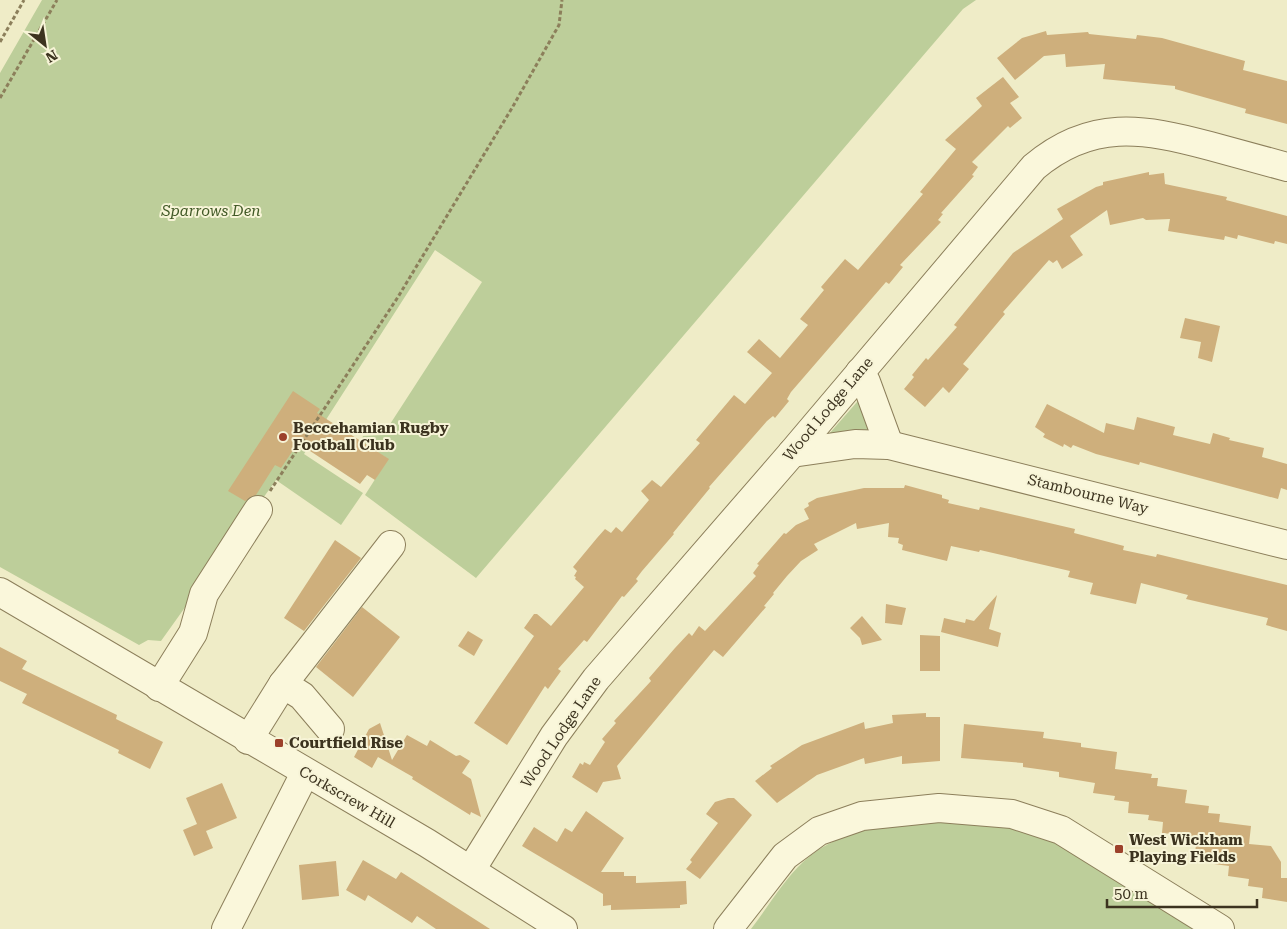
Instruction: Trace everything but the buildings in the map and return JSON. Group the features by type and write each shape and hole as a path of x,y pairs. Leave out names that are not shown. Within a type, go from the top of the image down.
{"street":[{"name":"Wood Lodge Lane","path":"471,870 554,736 584,695 1034,167 1077,139 1111,131 1152,132 1287,167"},
{"path":"860,372 866,382 889,445"},
{"name":"Stambourne Way","path":"792,453 855,444 889,445 1287,545"},
{"path":"159,687 193,633 204,594 258,510"},
{"path":"248,740 283,684 391,545"},
{"name":"Corkscrew Hill","path":"0,592 471,870 563,929"},
{"path":"283,684 302,696 330,729"},
{"path":"226,929 305,773"},
{"path":"728,929 781,862 796,847 819,831 862,816 939,808 1012,814 1061,830 1220,929"}],"path":[{"path":"0,42 24,0"},
{"path":"0,98 56,0"},
{"path":"258,510 398,297 507,117 560,25 562,0"}],"green space":[{"name":"Sparrows Den","path":"42,0 976,0 963,9 476,578 365,495 388,459 361,441 363,436 383,435 482,282 435,250 304,454 363,493 341,525 276,480 161,641 148,640 139,645 0,567 0,73"},
{"path":"859,400 872,430 829,434 857,402"},
{"path":"960,821 995,823 1045,835 1199,929 751,929 796,869 820,849 838,839 857,832 877,828"}],"place":[{"name":"Beccehamian Rugby Football Club","path":"283,437"},
{"name":"Courtfield Rise","path":"279,743"},
{"name":"West Wickham Playing Fields","path":"1119,849"}]}
